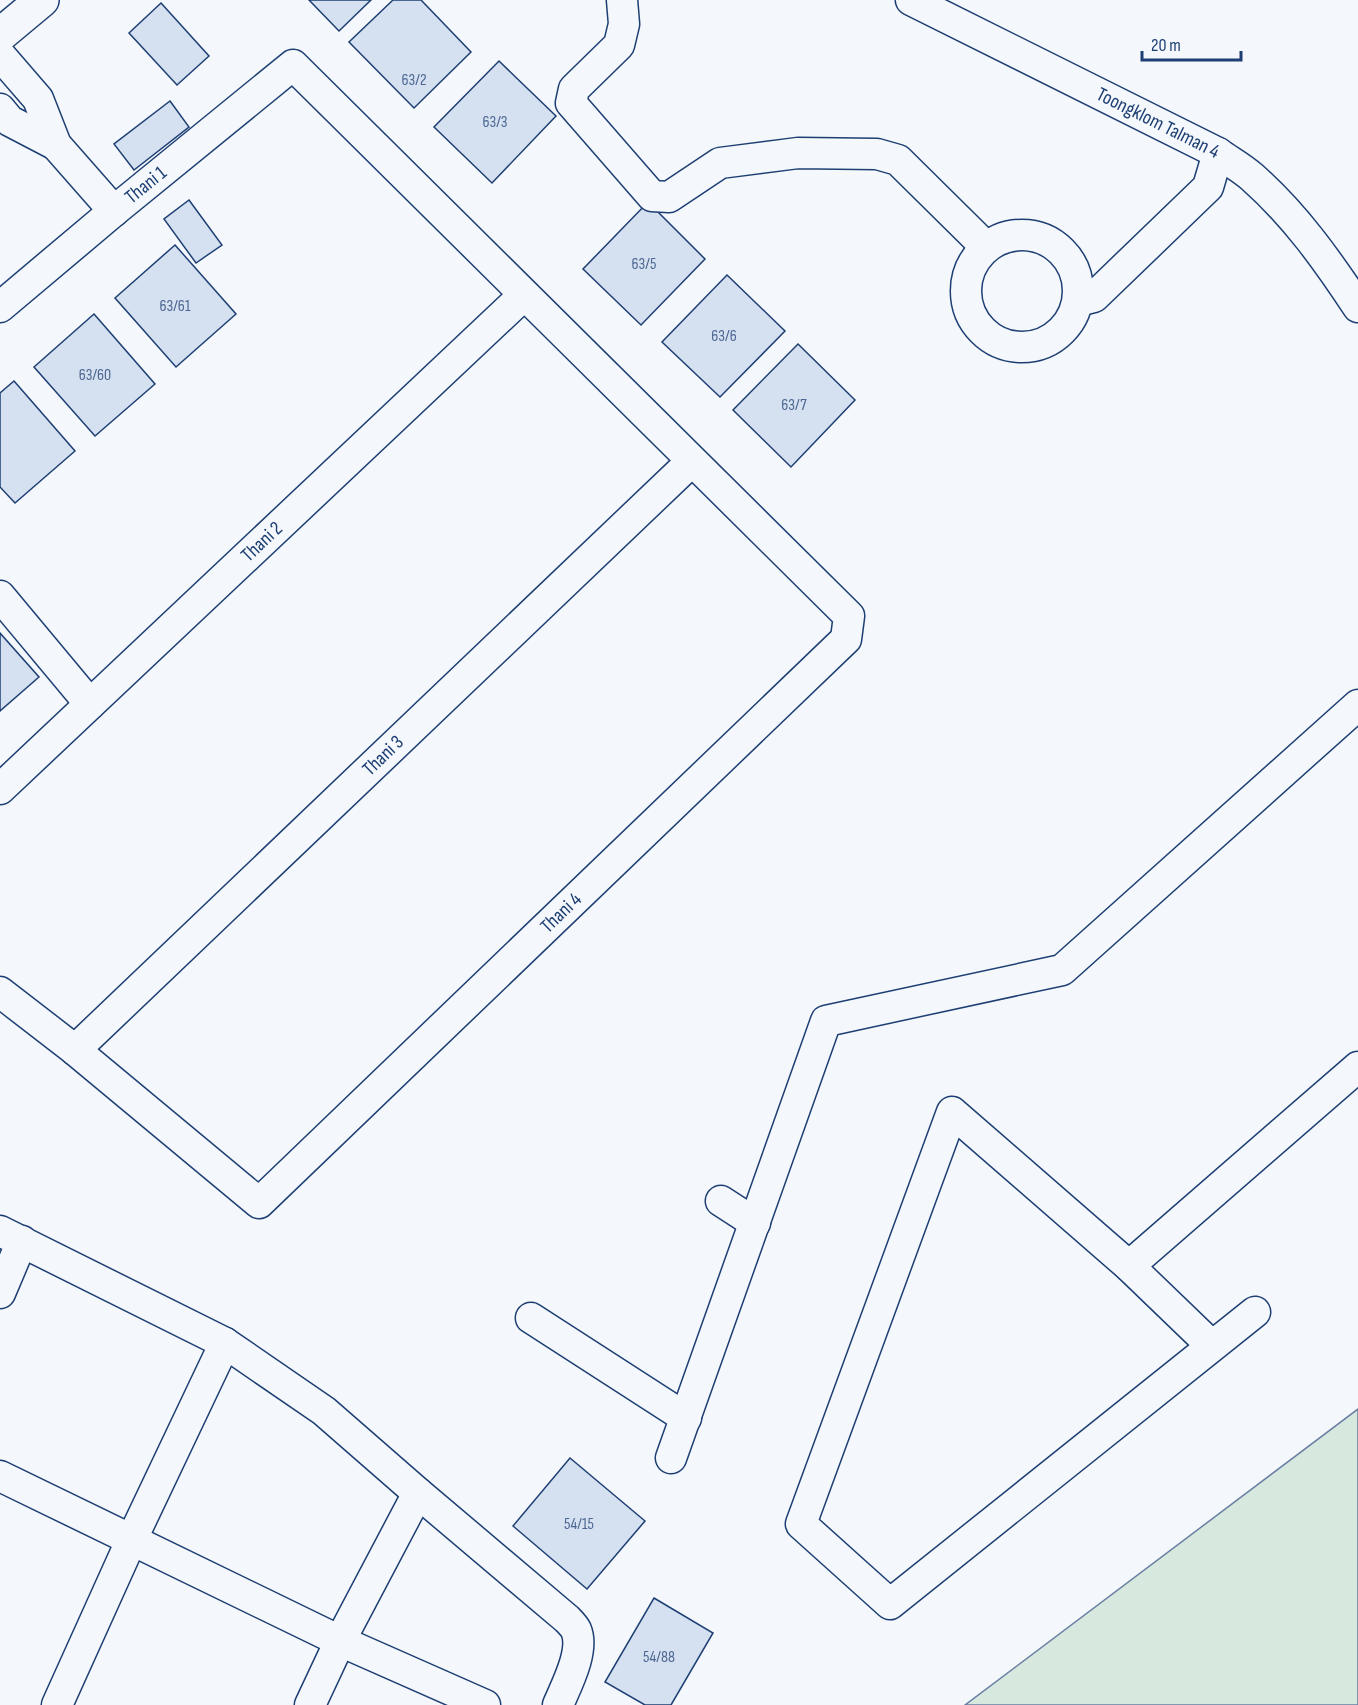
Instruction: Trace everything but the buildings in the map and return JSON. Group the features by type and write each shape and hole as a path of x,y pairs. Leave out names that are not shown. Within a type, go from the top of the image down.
{"street":[{"path":"0,35 42,0"},
{"path":"622,0 624,24 619,45 573,89 571,103 652,196 669,197 720,163 798,153 877,154 898,160 986,247"},
{"name":"Toongklom Talman 4","path":"911,0 1218,153 1251,176 1285,210 1319,249 1358,307"},
{"path":"0,55 38,99 56,145 114,211"},
{"name":"Thani 1","path":"0,307 293,65 525,295"},
{"path":"0,109 10,121 56,145"},
{"path":"1078,301 1094,297 1208,187 1218,153"},
{"path":"1027,234 1049,241 1067,256 1077,278 1078,301 1070,321 1055,336 1036,345 1015,346 994,340 978,327 968,308 966,287 971,267 986,247 1004,237 1027,234"},
{"path":"525,295 692,461"},
{"name":"Thani 2","path":"0,789 525,295"},
{"name":"Thani 4","path":"75,1050 259,1203 846,639 849,616 692,461"},
{"name":"Thani 3","path":"75,1050 692,461"},
{"path":"0,596 90,704"},
{"path":"671,1458 826,1021 1062,970 1358,705"},
{"path":"0,992 75,1050"},
{"path":"1129,1266 1358,1067"},
{"path":"1212,1346 1129,1266 952,1112 801,1524 890,1604 1255,1312"},
{"path":"721,1201 754,1223"},
{"path":"0,1293 11,1236 225,1342 324,1411 417,1493 567,1618 576,1630 579,1645 558,1705"},
{"path":"531,1318 686,1418"},
{"path":"57,1705 225,1342"},
{"path":"0,1476 340,1641 485,1705"},
{"path":"310,1705 340,1641 417,1493"}],"shaded area":[{"path":"1358,1409 1358,1705 965,1705"}]}
